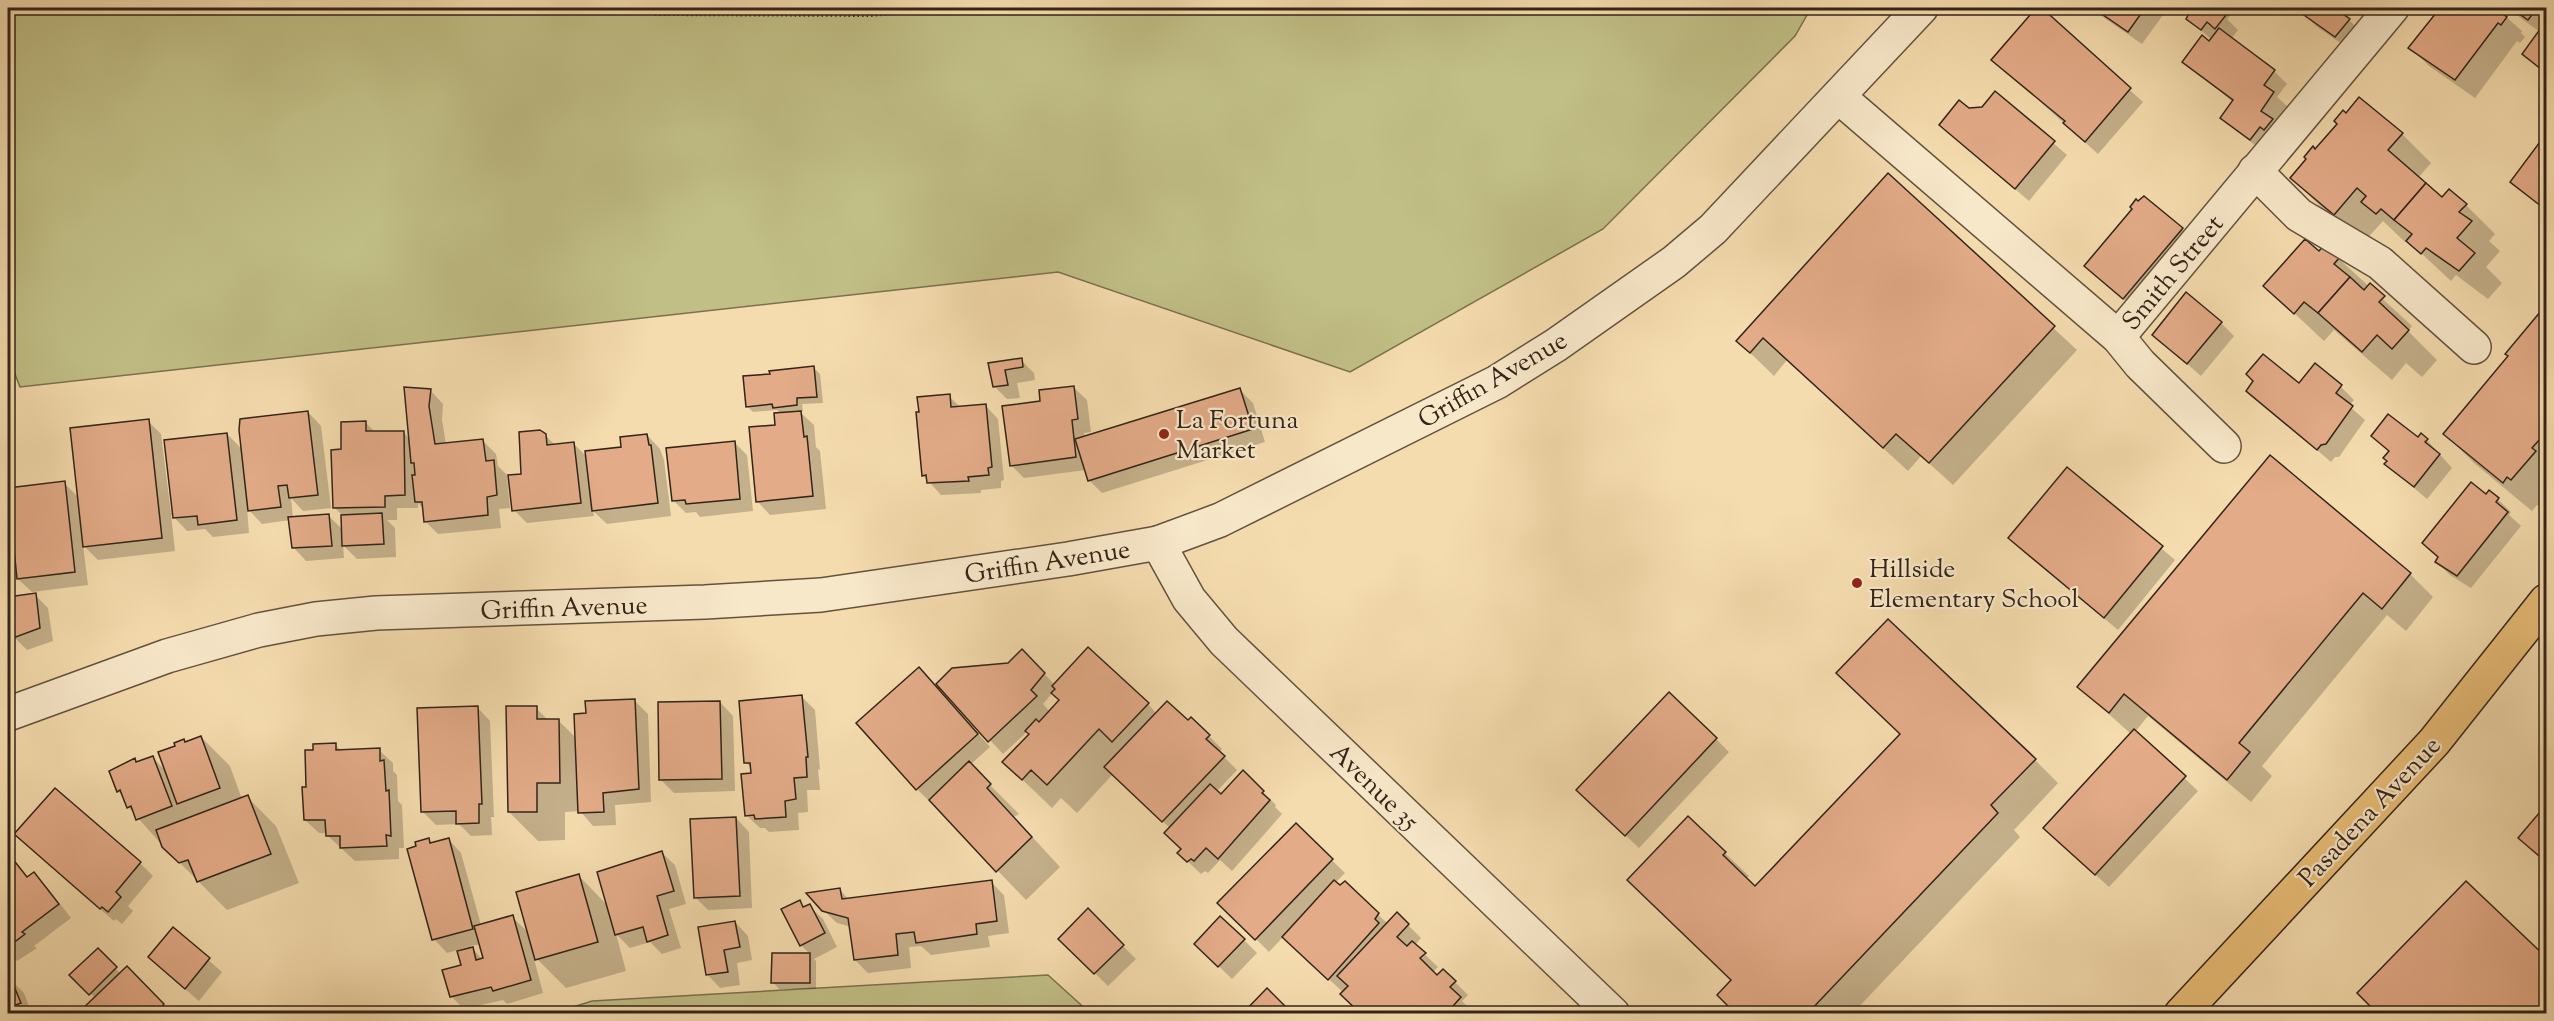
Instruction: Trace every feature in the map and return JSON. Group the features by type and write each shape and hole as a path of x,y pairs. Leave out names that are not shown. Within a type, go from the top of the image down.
{"main road":[{"name":"Pasadena Avenue","path":"2181,1014 2434,742 2547,601"}],"street":[{"name":"Griffin Avenue","path":"8,714 167,656 259,630 316,619 376,613 705,602 821,595 1068,559 1158,543 1220,520 1276,494 1497,382 1556,345 1674,262 1713,229 1921,8"},
{"name":"Smith Street","path":"1839,97 2118,337 2392,8"},
{"path":"2255,171 2299,215 2380,263 2474,347"},
{"path":"2118,337 2140,364 2224,446"},
{"name":"Avenue 35","path":"1158,543 1189,599 1224,641 1613,1014"}],"path":[{"path":"615,8 657,14 848,15 952,8"}],"shaded area":[{"path":"8,8 1811,8 1795,36 1603,229 1350,372 1058,272 20,387 8,356"},
{"path":"1048,975 1090,1013 554,1013 592,1001"}],"building":[{"path":"2036,8 2042,8 2131,88 2085,142 2063,123 2065,121 1991,60"},
{"path":"2093,8 2145,8 2128,32"},
{"path":"2192,8 2214,8 2226,15 2215,29 2207,22 2201,30 2186,19"},
{"path":"2307,8 2334,8 2350,19 2335,37 2301,13"},
{"path":"2440,8 2499,8 2505,11 2503,14 2507,17 2501,25 2498,23 2455,80 2408,48"},
{"path":"2511,8 2537,8 2528,20"},
{"path":"2546,21 2546,73 2522,54"},
{"path":"2219,28 2275,70 2264,85 2274,92 2261,111 2273,119 2264,130 2260,127 2250,140 2220,118 2233,100 2182,62 2202,35 2209,41"},
{"path":"1995,91 2055,141 2015,189 1939,125 1959,100 1969,108 1982,107"},
{"path":"2359,97 2403,133 2388,150 2426,183 2394,220 2381,209 2376,214 2361,202 2366,196 2357,188 2334,215 2290,178 2306,159 2304,157 2313,146 2315,149 2337,124 2334,121 2343,110 2346,113"},
{"path":"2546,134 2546,210 2510,182"},
{"path":"1888,173 2055,326 1929,463 1896,434 1883,448 1763,338 1750,353 1736,341"},
{"path":"2426,183 2442,197 2449,189 2467,204 2459,212 2472,221 2457,238 2475,253 2459,271 2426,248 2421,254 2406,241 2412,234 2394,220"},
{"path":"2144,196 2183,228 2123,299 2084,266 2132,209 2130,207 2136,199 2138,201"},
{"path":"2305,239 2319,251 2325,244 2340,257 2334,264 2350,277 2318,313 2304,302 2294,314 2263,286"},
{"path":"2350,277 2364,290 2370,283 2385,296 2379,302 2409,330 2392,349 2377,335 2362,352 2318,313"},
{"path":"2186,292 2222,322 2187,364 2152,335"},
{"path":"2546,305 2546,440 2544,443 2540,439 2532,448 2536,451 2511,480 2507,477 2503,483 2443,434 2508,356 2505,354"},
{"path":"2263,354 2299,383 2315,363 2342,385 2336,393 2353,406 2326,444 2321,445 2317,450 2246,391 2253,381 2246,374"},
{"path":"1022,358 1023,367 1005,370 1008,385 993,387 988,363"},
{"path":"814,366 817,397 797,398 797,405 773,408 772,404 746,407 743,376"},
{"path":"1074,386 1078,419 1072,420 1076,457 1010,466 1002,406 1040,401 1039,390"},
{"path":"404,387 431,389 429,406 435,444 483,439 486,461 494,460 497,495 487,497 488,515 424,522 422,502 415,502 412,475 415,475 414,463 411,463"},
{"name":"La Fortuna Market","path":"1240,388 1253,429 1088,481 1075,439"},
{"path":"950,394 951,407 986,404 992,467 988,468 989,475 968,477 969,481 927,483 926,475 922,476 916,412 919,412 917,397"},
{"path":"308,411 318,495 289,498 287,485 278,486 281,507 248,511 239,430 240,419"},
{"path":"801,411 804,437 807,436 813,496 756,502 749,427 775,425 774,413"},
{"path":"2388,414 2418,437 2421,433 2428,439 2425,442 2440,454 2414,487 2384,464 2387,461 2383,458 2389,451 2371,436"},
{"path":"149,419 162,538 83,547 70,428"},
{"path":"366,421 366,431 404,431 405,495 385,496 385,507 333,508 331,450 341,449 341,422"},
{"path":"540,430 546,434 547,445 574,442 581,503 512,511 508,475 521,474 519,432"},
{"path":"227,433 237,520 198,525 197,516 173,518 164,440"},
{"path":"647,434 649,445 651,445 658,503 592,511 585,451 621,447 620,437"},
{"path":"735,441 740,499 686,504 685,500 672,501 666,448"},
{"path":"2270,455 2411,573 2382,609 2363,593 2239,743 2250,752 2227,780 2124,694 2109,713 2077,687"},
{"path":"2067,467 2163,546 2104,618 2008,538"},
{"path":"65,481 75,572 17,579 8,488"},
{"path":"2471,482 2486,494 2489,490 2499,498 2496,502 2508,512 2457,576 2435,562 2438,557 2422,543"},
{"path":"382,513 384,544 342,546 341,515"},
{"path":"329,514 332,546 292,548 288,517"},
{"path":"36,593 40,628 13,638 8,597"},
{"path":"1888,619 2036,759 1991,805 1998,813 1807,1014 1736,1014 1717,995 1731,980 1627,880 1688,816 1726,852 1723,855 1755,886 1900,734 1836,673"},
{"path":"1088,647 1149,703 1112,742 1099,729 1047,785 1031,770 1022,780 1002,762 1029,734 1025,731 1036,719 1039,722 1059,700 1051,693 1055,689 1052,686"},
{"path":"1022,649 1045,673 1031,690 1037,696 988,742 936,684 952,668 1008,663"},
{"path":"919,667 978,734 916,790 856,723"},
{"path":"1669,692 1717,738 1625,836 1576,790"},
{"path":"802,695 808,757 806,757 807,777 794,778 796,799 785,801 786,817 755,819 754,815 745,816 741,774 751,773 750,763 744,763 739,701"},
{"path":"635,699 639,789 603,793 604,812 578,813 574,714 586,713 585,701"},
{"path":"720,701 722,779 659,780 658,702"},
{"path":"1167,701 1188,720 1191,717 1210,735 1206,739 1225,756 1162,822 1104,767"},
{"path":"478,706 482,804 479,804 479,823 456,824 456,811 421,812 417,708"},
{"path":"506,706 537,706 537,719 559,719 560,783 537,783 537,812 508,812"},
{"path":"2134,729 2186,776 2095,875 2043,828"},
{"path":"201,736 220,788 177,804 158,752 175,746 174,743 184,739 185,742"},
{"path":"336,743 336,750 380,748 380,761 384,760 386,791 389,790 391,836 386,835 387,846 340,848 340,836 326,836 325,820 304,820 302,787 306,787 305,750 313,750 313,744"},
{"path":"153,756 172,806 136,820 131,806 127,808 120,790 117,792 109,771 135,758 136,762"},
{"path":"969,761 991,784 987,788 1032,837 996,872 929,800"},
{"path":"1243,770 1270,800 1218,859 1206,848 1194,861 1191,859 1187,862 1177,853 1181,849 1164,833 1210,784 1221,794"},
{"path":"55,788 141,862 116,892 121,897 108,912 102,907 100,909 14,834"},
{"path":"248,795 271,854 197,882 188,860 179,863 162,847 156,830"},
{"path":"2546,805 2546,862 2518,838"},
{"path":"736,817 740,896 694,898 690,819"},
{"path":"1296,823 1333,859 1255,940 1217,903"},
{"path":"429,838 430,843 449,838 473,929 432,940 407,849 416,846 415,842"},
{"path":"662,851 674,891 657,896 668,935 647,942 643,927 615,935 597,872"},
{"path":"8,853 27,877 34,872 59,904 22,932 25,934 8,947"},
{"path":"579,874 598,942 535,960 516,892"},
{"path":"992,880 997,921 976,924 977,934 916,943 914,932 896,934 898,955 854,960 848,918 822,911 806,893 840,888 842,899"},
{"path":"1334,880 1340,885 1345,881 1379,913 1375,919 1379,923 1328,980 1282,937"},
{"path":"2466,881 2546,957 2546,1014 2378,1014 2357,993"},
{"path":"800,900 803,907 810,904 825,933 800,946 781,909"},
{"path":"1088,908 1124,945 1094,974 1058,939"},
{"path":"1397,912 1409,924 1397,937 1407,946 1412,941 1426,953 1420,958 1437,975 1443,969 1456,981 1450,987 1461,997 1446,1014 1372,1014 1365,1007 1360,1013 1340,994 1348,986 1337,976"},
{"path":"513,915 531,980 493,991 491,987 450,997 442,970 461,965 457,951 473,947 476,960 483,958 474,926"},
{"path":"1220,916 1245,939 1218,967 1194,944"},
{"path":"735,921 740,947 724,950 728,972 706,975 698,927"},
{"path":"173,927 210,958 185,989 148,957"},
{"path":"98,948 117,967 89,995 69,975"},
{"path":"772,953 810,953 810,983 771,983"},
{"path":"127,966 164,1004 160,1009 164,1014 77,1014"},
{"path":"11,979 21,1003 8,1008 8,980"},
{"path":"1267,988 1291,1012 1242,1014"}],"place":[{"name":"La Fortuna Market","path":"1164,434"},
{"name":"Hillside Elementary School","path":"1857,583"}]}
